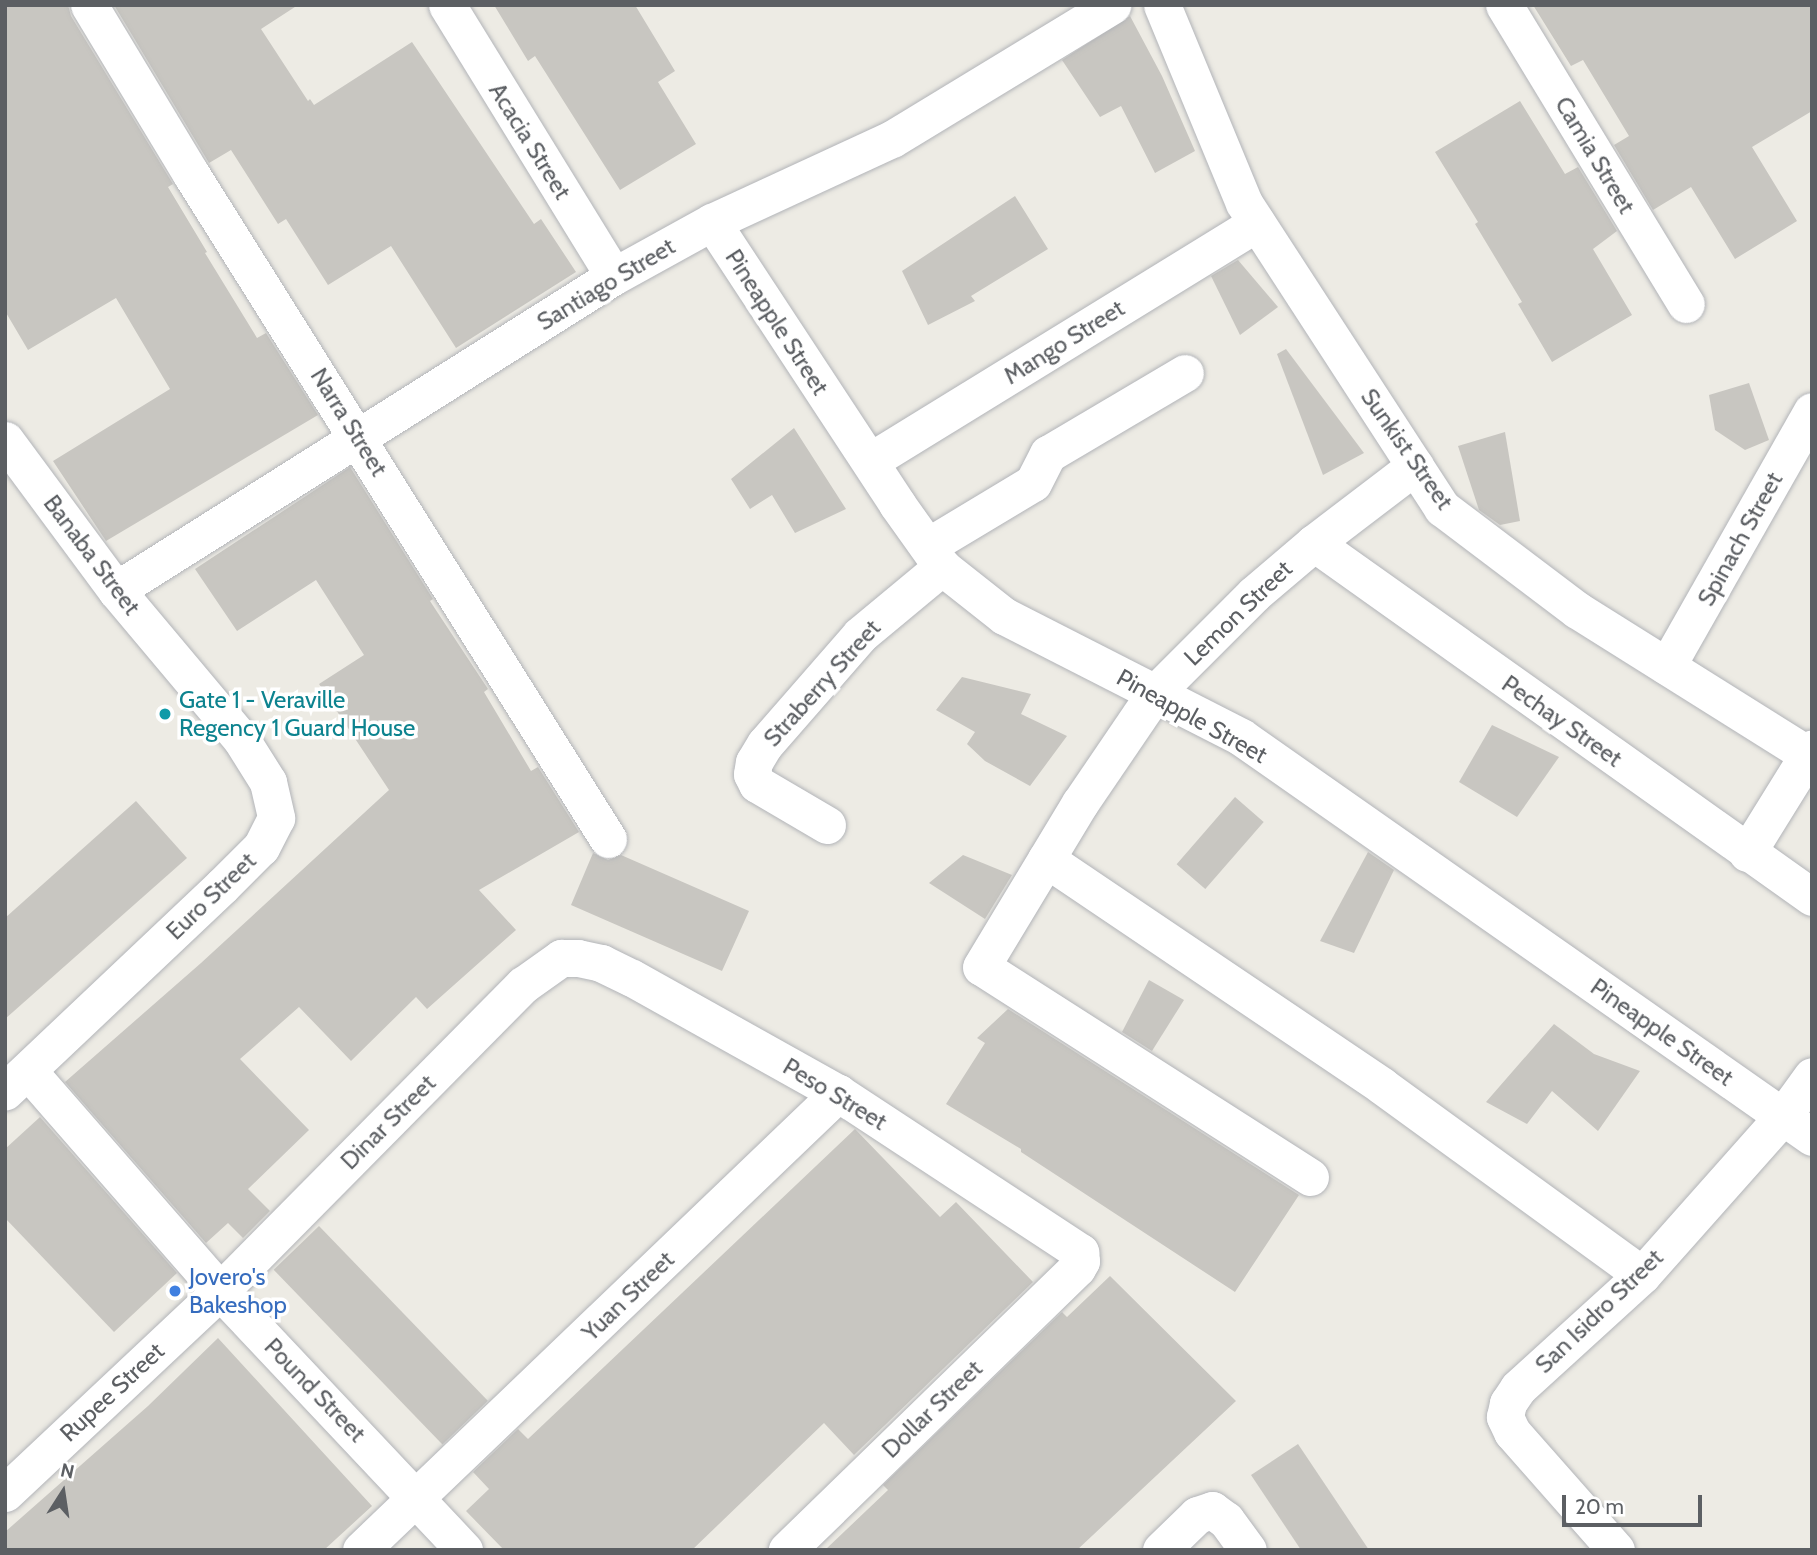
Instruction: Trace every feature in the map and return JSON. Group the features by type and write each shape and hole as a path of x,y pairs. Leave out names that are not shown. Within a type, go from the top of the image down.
{"street":[{"name":"Narra Street","path":"89,5 191,174 360,439 608,839"},
{"name":"Acacia Street","path":"447,5 614,276"},
{"name":"Santiago Street","path":"116,590 360,439 614,276 712,222 892,139 1112,5"},
{"name":"Sunkist Street","path":"1162,5 1244,202 1442,508 1577,610 1810,751"},
{"name":"Camia Street","path":"1504,5 1686,304"},
{"name":"Pineapple Street","path":"712,222 935,557 1004,616 1241,737 1797,1127"},
{"name":"Mango Street","path":"870,461 1257,223"},
{"path":"935,557 1033,483 1048,454 1185,373"},
{"name":"Spinach Street","path":"1667,666 1812,411"},
{"name":"Banaba Street","path":"5,440 116,590 181,669"},
{"name":"Lemon Street","path":"1310,1177 981,967 1046,859 1154,694 1254,594 1314,543 1415,467"},
{"name":"Pechay Street","path":"1314,543 1812,897"},
{"name":"Straberry Street","path":"827,825 757,785 752,774 754,762 765,744 860,635 935,557"},
{"name":"Euro Street","path":"17,1081 261,847 276,818 268,782 241,739 181,669"},
{"path":"1747,853 1810,751"},
{"path":"1046,859 1382,1086 1642,1275"},
{"name":"Peso Street","path":"561,958 601,963 838,1093 1080,1252 1081,1261 1077,1268"},
{"name":"Dinar Street","path":"219,1291 523,985 561,958"},
{"name":"San Isidro Street","path":"1616,1550 1512,1432 1505,1417 1508,1403 1518,1388 1642,1275 1797,1127 1812,1076"},
{"name":"Pound Street","path":"17,1081 464,1550"},
{"name":"Yuan Street","path":"361,1550 838,1093"},
{"name":"Dollar Street","path":"787,1550 1077,1268"},
{"name":"Rupee Street","path":"5,1493 219,1291"},
{"path":"1161,1550 1197,1515 1212,1510 1226,1520 1248,1550"}],"building":[{"path":"5,5 68,5 71,16 173,184 168,187 207,252 205,253 257,338 266,333 318,415 106,541 53,461 170,389 116,298 28,350 5,311"},
{"path":"114,5 298,5 261,29 308,101 310,99 314,105 412,42 534,224 541,219 576,272 456,348 391,246 328,285 286,219 278,224 231,150 209,163"},
{"path":"494,5 635,5 675,71 658,82 696,144 620,190 535,56 528,61"},
{"path":"1533,5 1812,5 1812,111 1752,147 1797,221 1735,259 1691,187 1653,210 1614,145 1629,136 1583,60 1571,66"},
{"path":"1130,16 1162,76 1195,151 1155,173 1121,106 1100,117 1062,60"},
{"path":"1520,101 1565,174 1578,167 1617,231 1593,249 1632,315 1552,362 1518,304 1522,302 1475,224 1478,222 1435,152"},
{"path":"1015,196 1048,249 971,296 975,301 928,325 902,271"},
{"path":"1238,260 1278,307 1240,335 1211,276"},
{"path":"1286,349 1364,453 1323,475 1277,354"},
{"path":"1749,383 1769,440 1745,450 1715,430 1709,395"},
{"path":"794,428 846,509 795,533 772,495 750,509 731,479"},
{"path":"1505,432 1520,521 1500,525 1479,510 1458,446"},
{"path":"350,467 433,599 430,601 488,689 484,692 531,771 538,767 579,832 479,890 516,930 427,1009 416,997 351,1061 299,1007 240,1059 309,1130 248,1189 270,1211 243,1238 228,1223 206,1243 65,1082 201,963 389,790 319,684 364,655 316,580 237,631 195,569"},
{"path":"962,677 1031,694 1021,714 1067,736 1030,786 985,761 967,744 975,732 936,710"},
{"path":"1492,725 1559,757 1517,817 1459,782"},
{"path":"1235,797 1264,822 1205,889 1177,864"},
{"path":"136,801 187,858 5,1019 5,918"},
{"path":"1368,852 1394,870 1354,953 1320,941"},
{"path":"593,853 608,860 621,855 749,911 722,971 571,905"},
{"path":"963,855 1012,875 985,919 929,883"},
{"path":"1149,980 1184,1000 1152,1051 1122,1032"},
{"path":"1008,1009 1299,1195 1235,1292 1021,1152 1021,1149 946,1104 985,1043 977,1038"},
{"path":"1554,1024 1594,1054 1640,1071 1598,1131 1552,1091 1527,1124 1486,1102"},
{"path":"40,1117 177,1273 114,1332 5,1218 5,1149"},
{"path":"855,1129 940,1217 956,1202 1033,1282 854,1455 824,1423 692,1550 504,1550 466,1511 489,1489 473,1472 518,1429 528,1439"},
{"path":"319,1226 488,1401 442,1445 274,1270"},
{"path":"1110,1276 1236,1401 1077,1550 825,1550 888,1490 883,1485 1062,1312 1067,1317"},
{"path":"218,1338 372,1506 324,1550 5,1550 5,1532 148,1406"},
{"path":"1298,1444 1369,1550 1301,1550 1251,1475"}],"place":[{"name":"Gate 1 - Veraville Regency 1 Guard House","path":"165,714"},
{"name":"Jovero's Bakeshop","path":"175,1291"}]}
